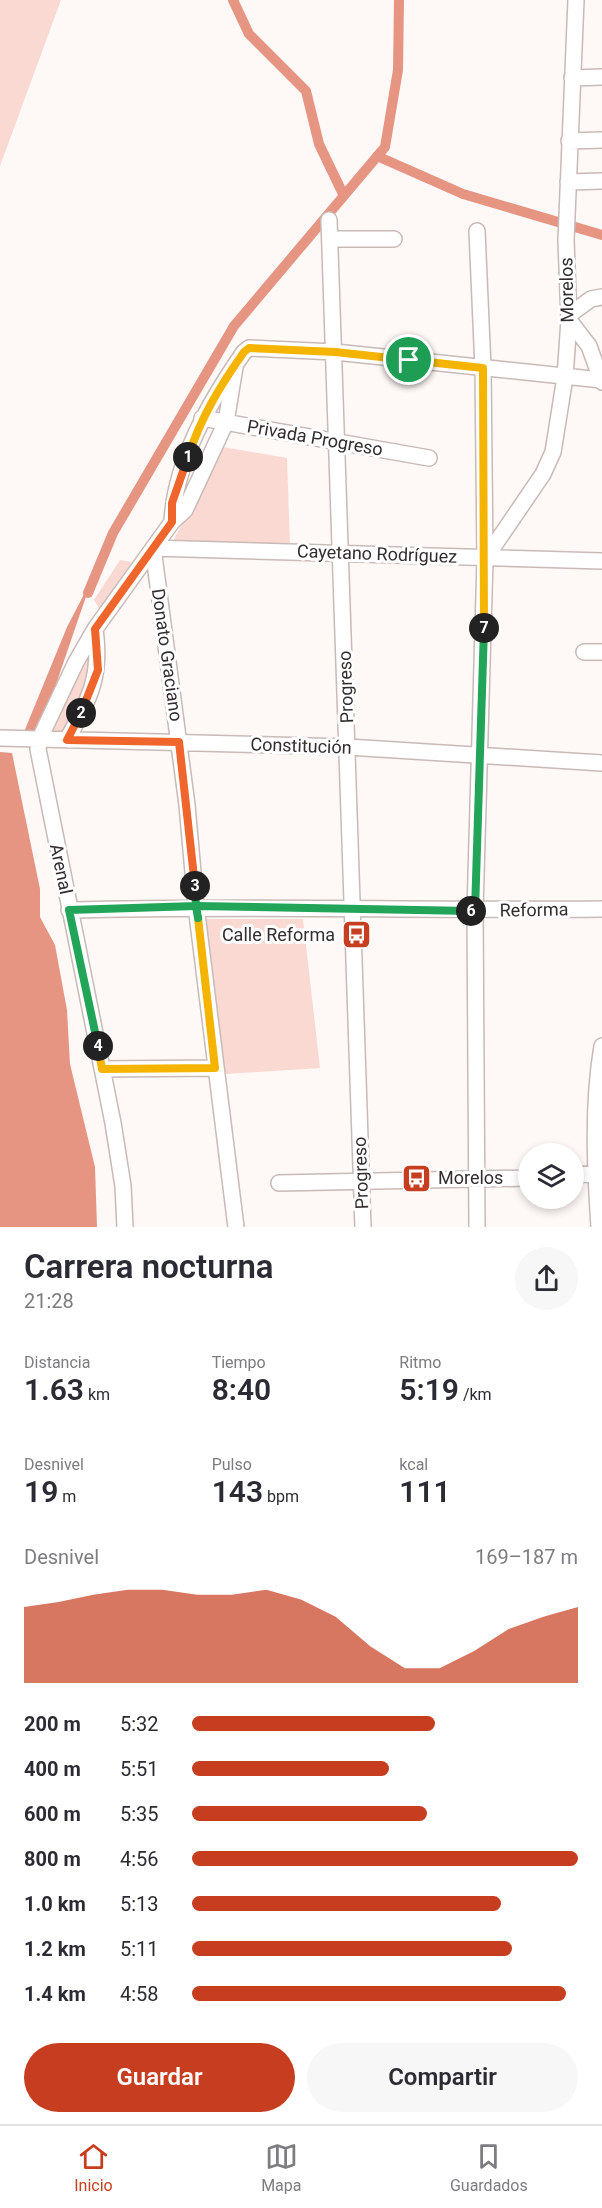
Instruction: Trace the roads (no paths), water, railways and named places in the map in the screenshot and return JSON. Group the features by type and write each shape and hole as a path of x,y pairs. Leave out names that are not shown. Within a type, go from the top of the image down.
{"street":[{"name":"Morelos","path":"485,559 543,474 553,452 565,377 569,318 566,240 576,0"},
{"path":"572,78 602,77"},
{"path":"569,141 602,140"},
{"path":"568,182 602,181"},
{"name":"Progreso","path":"329,220 363,1227"},
{"path":"477,231 483,368 485,559 475,911 477,1227"},
{"path":"330,239 394,239"},
{"path":"235,364 244,352 256,347 335,352 602,381 589,346 569,318 591,299 602,297"},
{"name":"Arenal","path":"172,522 172,503 202,418 235,364"},
{"name":"Arenal","path":"125,1227 123,1186 102,1069 38,761 40,738 95,629 172,522 185,510 226,422 235,364"},
{"name":"Privada Progreso","path":"202,418 429,458"},
{"name":"Cayetano Rodríguez","path":"153,548 602,561"},
{"name":"Donato Graciano","path":"153,548 179,742 215,1068 236,1227"},
{"path":"67,740 86,704 98,670 95,629"},
{"path":"584,652 602,652"},
{"name":"Constitución","path":"0,738 348,747 602,763"},
{"name":"Reforma","path":"69,910 196,906 475,911 602,909"},
{"path":"599,1227 597,1105 602,1046"},
{"path":"102,1069 215,1068"},
{"path":"279,1183 518,1179"}],"waterway":[{"path":"233,0 249,34 306,91 319,144 343,194"},
{"path":"88,593 113,533 234,326 385,147 398,70 399,0"},
{"path":"377,156 463,194 602,235"}],"place":[{"name":"Calle Reforma","path":"356,935"},
{"name":"Morelos","path":"417,1178"}]}
